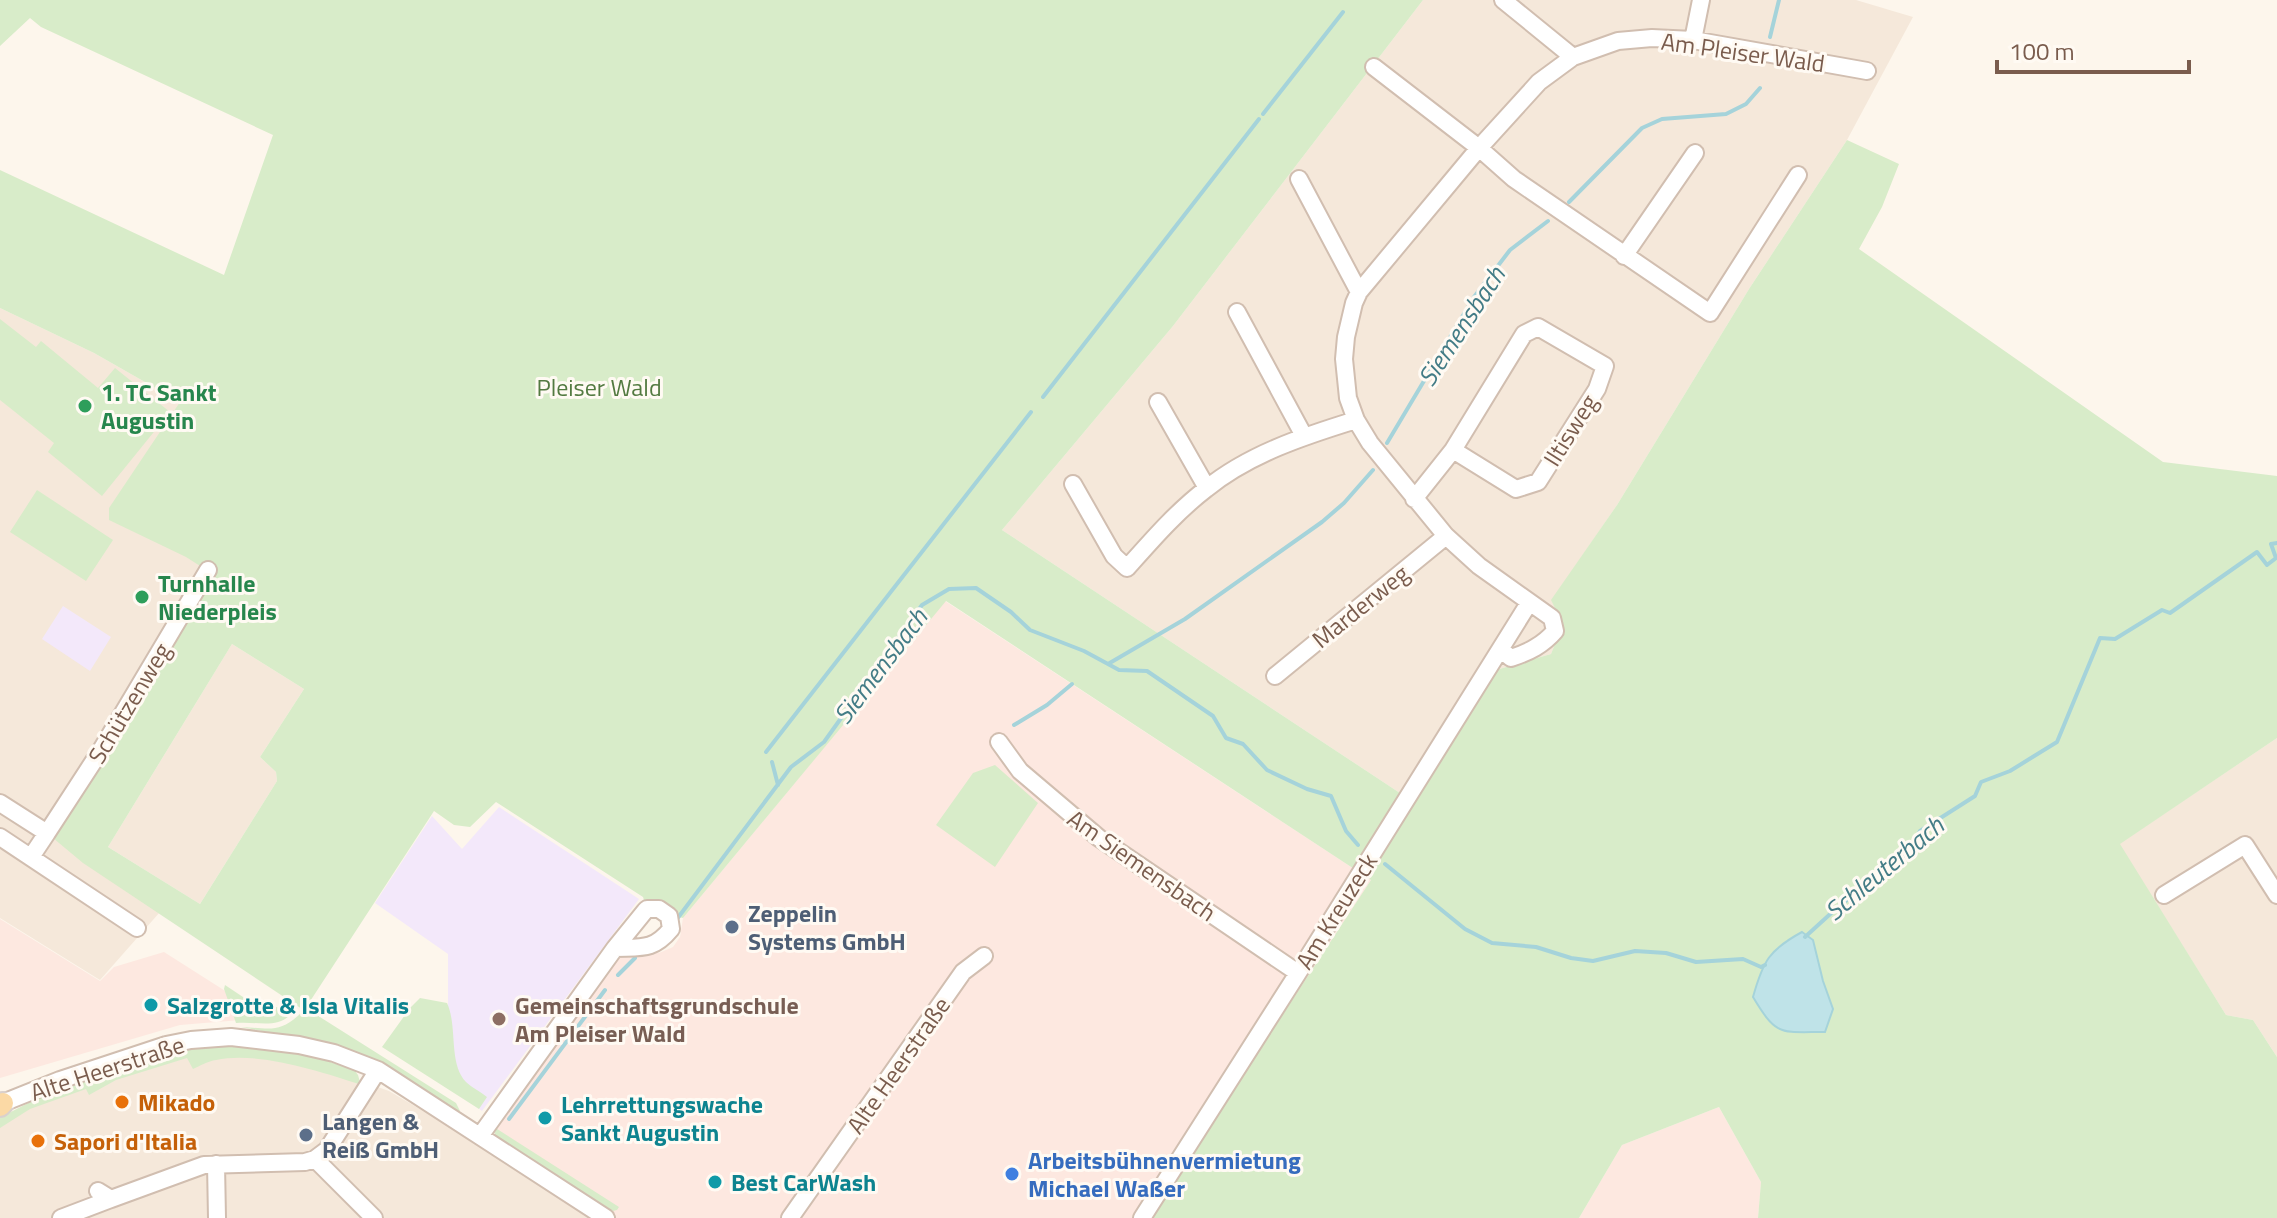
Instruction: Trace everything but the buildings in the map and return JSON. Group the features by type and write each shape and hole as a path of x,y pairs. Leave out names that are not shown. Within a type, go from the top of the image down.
{"street":[{"path":"1503,0 1573,57"},
{"path":"1693,40 1701,0"},
{"name":"Am Pleiser Wald","path":"1501,650 1511,658 1546,642 1555,631 1552,618 1479,566 1446,536 1370,443 1356,420 1348,398 1344,359 1346,337 1359,292 1479,148 1539,82 1573,57 1618,41 1652,38 1693,40 1867,71"},
{"path":"1374,67 1514,179 1710,313 1798,175"},
{"path":"1624,256 1695,153"},
{"path":"1299,179 1359,292"},
{"path":"1237,312 1304,436"},
{"name":"Iltisweg","path":"1414,499 1453,450 1524,334 1538,327 1605,366 1597,389 1538,482 1516,489 1453,450"},
{"path":"1158,402 1207,488"},
{"path":"1073,484 1114,556 1127,568 1171,519 1207,488 1248,462 1304,436 1356,420"},
{"name":"Marderweg","path":"1275,676 1446,536"},
{"name":"Schützenweg","path":"31,857 108,738 208,570"},
{"name":"Am Kreuzeck","path":"1142,1218 1529,603"},
{"name":"Am Siemensbach","path":"999,742 1020,771 1099,838 1298,973"},
{"path":"0,803 47,833"},
{"path":"0,837 137,928"},
{"path":"2164,895 2245,845 2277,895"},
{"path":"480,1136 615,948"},
{"name":"Alte Heerstraße","path":"790,1218 963,972 984,956"},
{"name":"Alte Heerstraße","path":"1,1104 160,1046 231,1037 299,1045 334,1053 378,1070 606,1218"},
{"path":"61,1218 104,1195 204,1165 305,1162 315,1159 327,1150 378,1070"},
{"path":"315,1159 374,1218"},
{"path":"216,1164 217,1218"}],"shaded area":[{"path":"1423,0 1856,0 1913,17 1847,140 1749,289 1617,505 1552,600 1563,624 1551,654 1496,670 1412,801 1002,530 1173,326"},
{"path":"0,308 94,353 180,402 206,566 64,838 160,912 100,980 0,918"},
{"path":"945,601 1371,880 1149,1218 606,1218 480,1136 615,948 659,953 673,947 680,937 683,918"},
{"path":"63,606 111,637 90,671 42,639"},
{"path":"232,644 304,689 260,757 276,772 277,781 200,904 108,847"},
{"path":"2277,738 2277,1057 2253,1020 2226,1015 2119,844"},
{"name":"Gemeinschaftsgrundschule Am Pleiser Wald","path":"499,807 639,899 482,1111 448,1084 448,954 375,903 432,816 462,849"},
{"path":"0,919 100,981 114,967 164,952 230,994 241,1020 180,1025 0,1078"},
{"path":"195,1049 275,1051 389,1091 606,1218 0,1218 0,1120 24,1107"},
{"path":"1719,1107 1761,1182 1758,1218 1579,1218 1622,1145"}],"green space":[{"name":"Pleiser Wald","path":"0,0 1423,0 1173,326 1002,530 1412,801 1496,670 1551,654 1563,624 1551,600 1617,505 1749,289 1847,140 1899,164 1882,207 1859,249 2163,462 2277,476 2277,738 2120,844 2226,1015 2253,1020 2277,1057 2277,1218 1758,1218 1761,1182 1719,1107 1622,1145 1579,1218 1149,1218 1371,880 946,601 683,918 647,909 643,897 496,802 470,827 454,825 434,811 305,1009 302,1009 83,863 47,833 208,571 109,520 109,508 180,402 94,353 0,308 0,170 224,275 273,135 41,27 30,18 0,46","holes":["232,644 304,689 260,757 276,772 277,781 200,904 108,847","1802,932 1833,1008 1771,955"]},
{"name":"1. TC Sankt Augustin","path":"0,319 36,347 41,341 98,388 115,368 170,412 102,496 48,452 54,443 0,400"},
{"path":"37,490 113,540 86,581 10,532"},
{"path":"995,765 1038,803 995,867 936,825 973,773"},
{"path":"225,985 252,1003 288,1009 290,1015 279,1022 236,1023"},
{"path":"420,998 447,1003 460,1074 468,1084 487,1097 479,1109 382,1047"},
{"path":"312,1012 456,1103 460,1111 359,1053 325,1043 241,1027 280,1027 301,1013"},
{"path":"238,1045 283,1050 326,1061 355,1071 360,1082 250,1058 213,1061 193,1069 187,1058 116,1080 89,1095 86,1089 30,1109 0,1128 0,1118 60,1088 105,1071 178,1050"},
{"path":"494,1127 619,1207 613,1211 509,1144 504,1145 495,1136"}],"water":[{"path":"1802,932 1813,940 1833,1009 1825,1032 1781,1030 1768,1019 1753,997 1769,958"}],"waterway":[{"name":"Siemensbach","path":"1770,37 1779,0"},
{"path":"1263,114 1343,12"},
{"name":"Siemensbach","path":"1569,202 1642,128 1662,119 1726,114 1746,104 1760,88"},
{"path":"1043,397 1259,119"},
{"name":"Siemensbach","path":"1387,443 1474,297 1510,250 1548,221"},
{"path":"766,752 1031,412"},
{"name":"Siemensbach","path":"677,919 791,767 824,742 922,605 949,589 976,588 1011,612 1030,630 1108,664 1185,619 1322,522 1344,503 1373,470"},
{"name":"Schleuterbach","path":"1805,937 1839,906 1901,861 1920,831 1975,796 1981,782 2010,771 2057,742 2100,638 2115,639 2162,610 2170,613 2257,552 2267,565 2276,558 2271,544 2277,543"},
{"name":"Schleuterbach","path":"1108,664 1119,670 1147,671 1213,716 1226,738 1243,744 1267,770 1307,789 1331,796 1346,831 1358,845"},
{"path":"1014,725 1047,705 1072,684"},
{"path":"772,762 778,785"},
{"name":"Schleuterbach","path":"1385,864 1465,929 1492,943 1536,947 1593,961 1635,951 1666,953 1696,962 1743,959 1761,967 1765,965"},
{"name":"Siemensbach","path":"618,975 635,958"},
{"name":"Siemensbach","path":"509,1119 605,990"}],"place":[{"name":"1. TC Sankt Augustin","path":"85,406"},
{"name":"Turnhalle Niederpleis","path":"142,597"},
{"name":"Zeppelin Systems GmbH","path":"732,927"},
{"name":"Salzgrotte & Isla Vitalis","path":"151,1005"},
{"name":"Gemeinschaftsgrundschule Am Pleiser Wald","path":"499,1019"},
{"name":"Mikado","path":"122,1102"},
{"name":"Lehrrettungswache Sankt Augustin","path":"545,1118"},
{"name":"Langen & Reiß GmbH","path":"306,1135"},
{"name":"Sapori d'Italia","path":"38,1141"},
{"name":"Arbeitsbühnenvermietung Michael Waßer","path":"1012,1174"},
{"name":"Best CarWash","path":"715,1182"}]}
